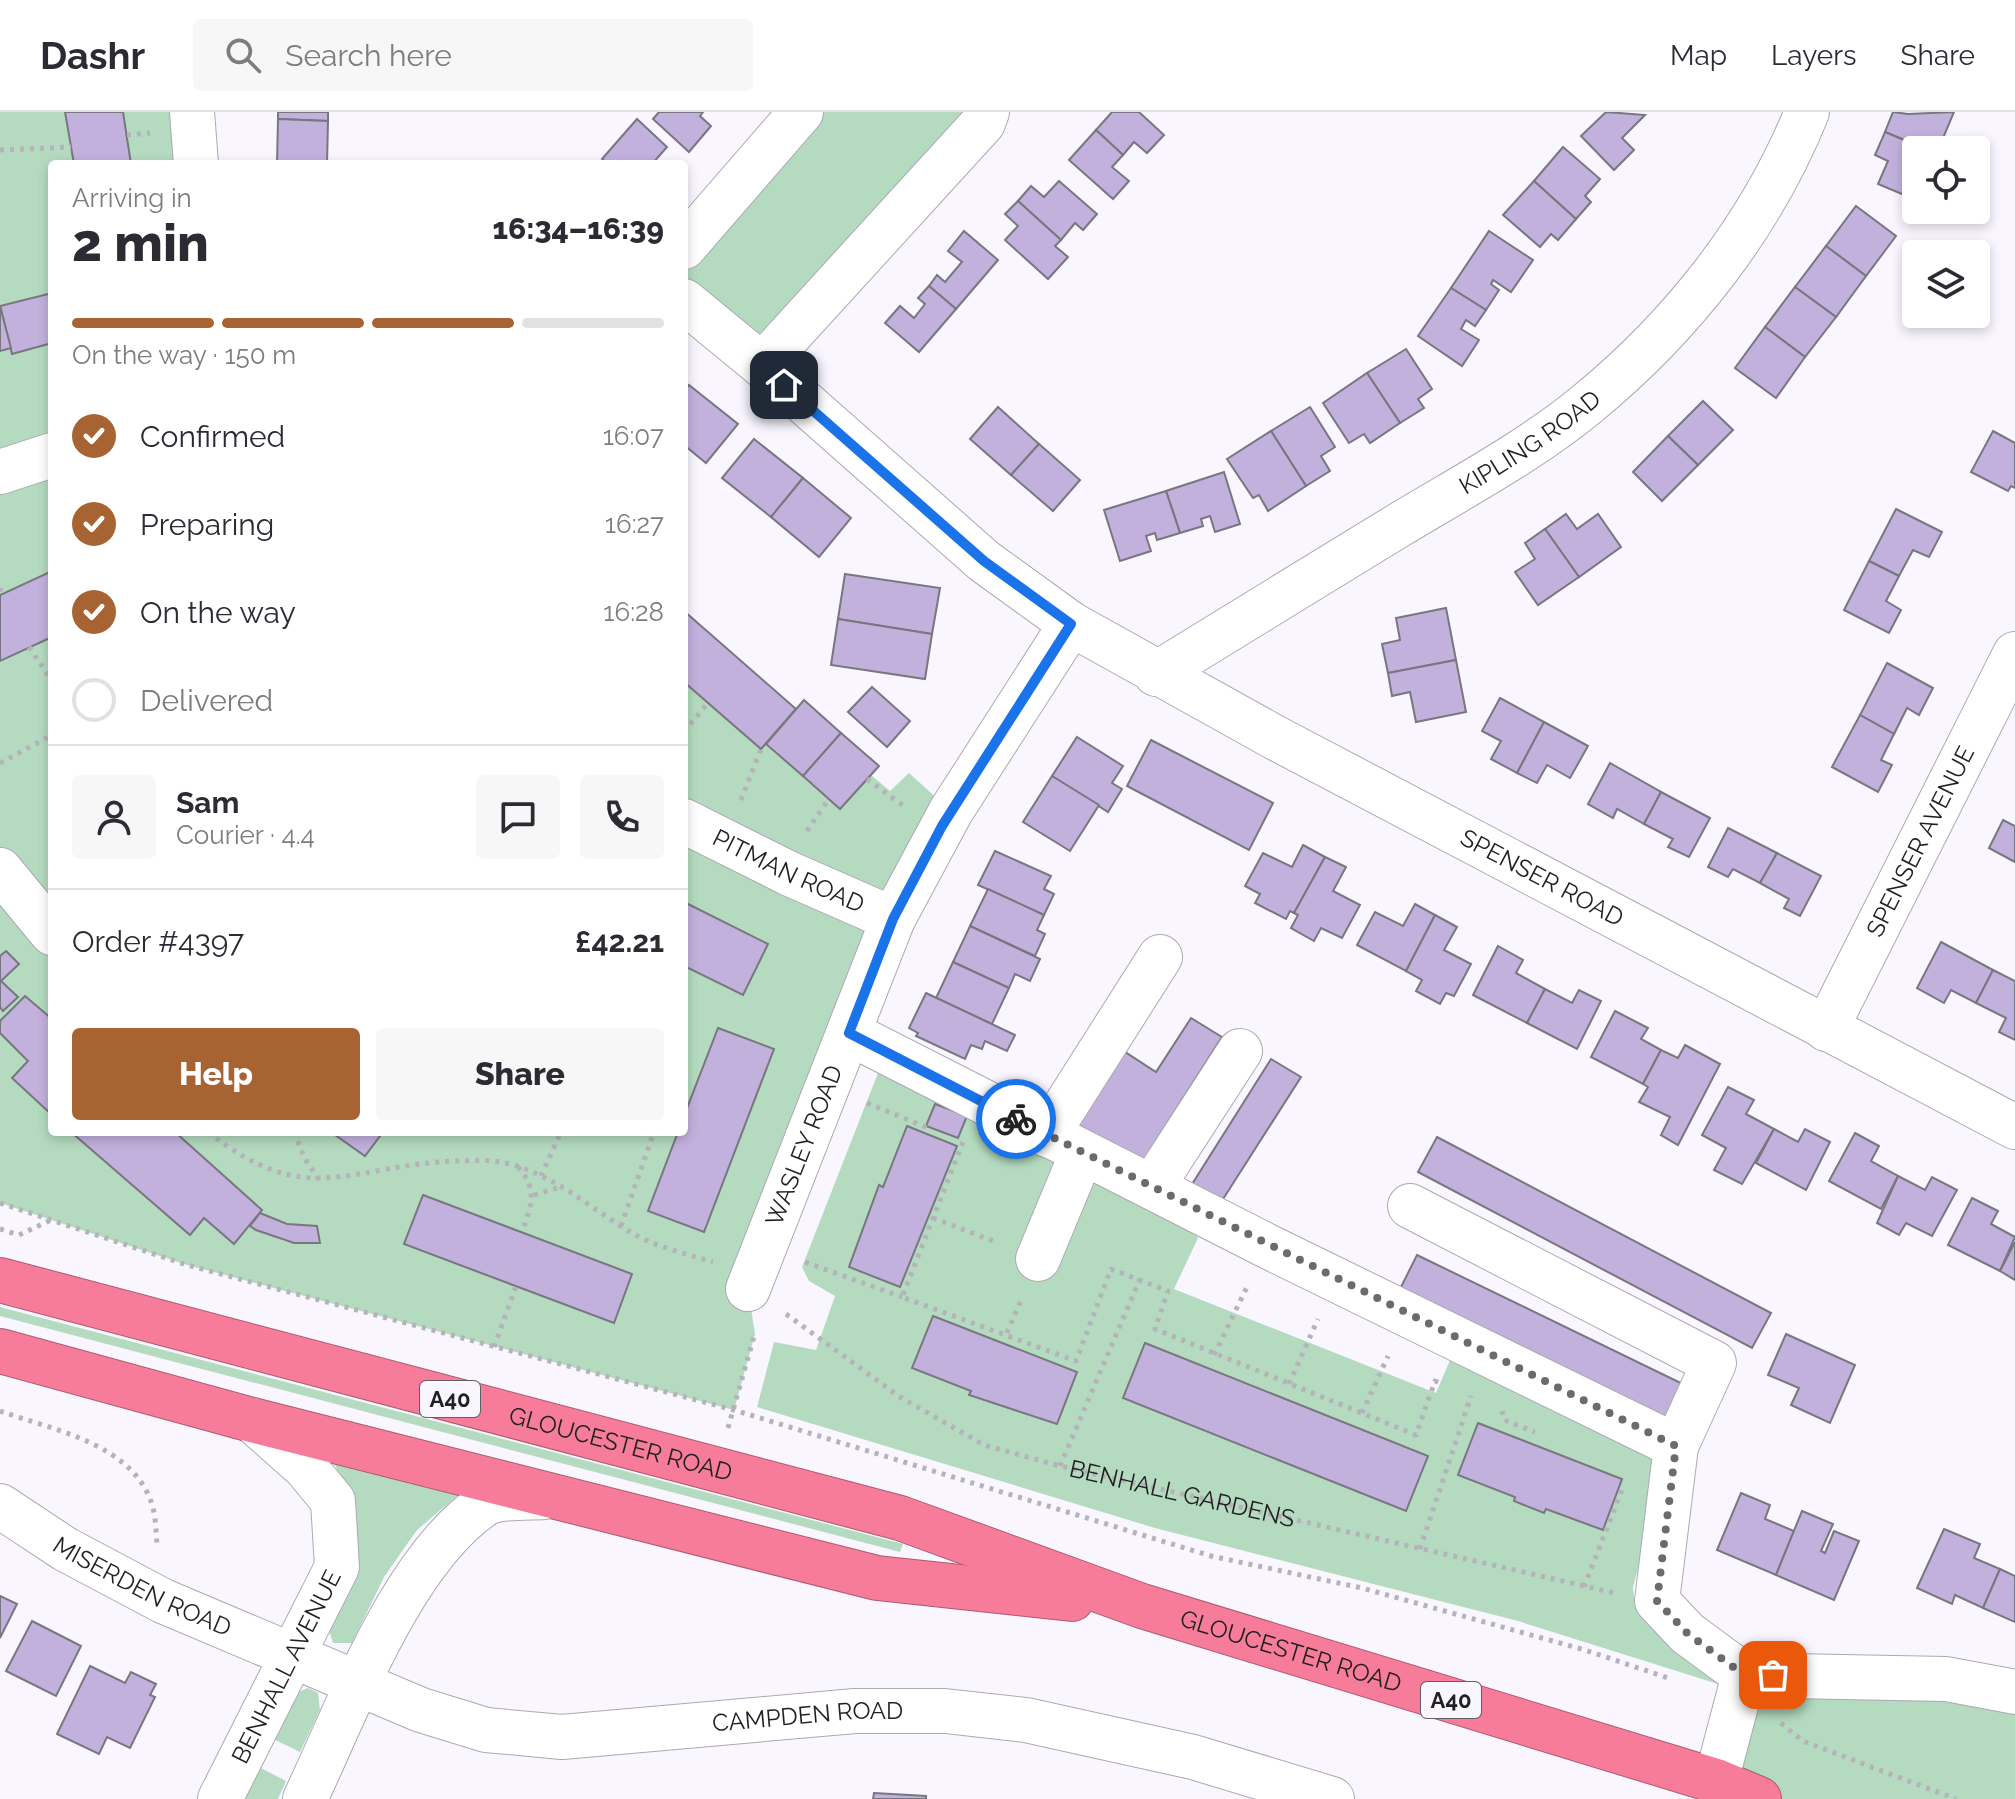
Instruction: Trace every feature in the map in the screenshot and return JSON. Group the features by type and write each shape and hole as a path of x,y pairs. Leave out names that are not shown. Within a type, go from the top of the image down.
{"highway":[{"name":"GLOUCESTER ROAD","path":"0,1280 900,1518 1142,1606 1716,1781 1759,1799"},
{"name":"GLOUCESTER ROAD","path":"0,1351 252,1420 877,1578 1142,1606"}],"street":[{"path":"192,112 196,160"},
{"path":"688,242 801,112"},
{"path":"762,365 983,123 987,112"},
{"name":"KIPLING ROAD","path":"1156,674 1519,452 1586,405 1647,350 1685,310 1728,255 1765,198 1807,112"},
{"name":"SPENSER ROAD","path":"688,304 762,365 984,561 1071,624 1156,674 2015,1127"},
{"path":"0,472 48,456"},
{"name":"WASLEY ROAD","path":"756,1271 893,919 946,818 1071,624"},
{"name":"SPENSER AVENUE","path":"1826,1029 2015,654"},
{"name":"PITMAN ROAD","path":"688,823 893,919"},
{"path":"0,870 48,928"},
{"path":"1038,1259 1065,1144 1160,957"},
{"path":"849,1033 1267,1246 1676,1446"},
{"path":"1152,1187 1240,1051"},
{"path":"1410,1206 1714,1363 1676,1446 1657,1601 1741,1688 1946,1679 2015,1692"},
{"name":"BENHALL AVENUE","path":"220,1799 290,1654 337,1567 333,1501 305,1467 252,1420"},
{"path":"305,1799 357,1682 400,1604 447,1537 487,1502 551,1496"},
{"name":"MISERDEN ROAD","path":"0,1506 65,1549 163,1601 290,1654"},
{"name":"CAMPDEN ROAD","path":"290,1654 453,1721 486,1730 562,1737 855,1711 945,1711 1026,1720 1193,1757 1332,1799"},
{"path":"1716,1781 1741,1688"}],"path":[{"path":"0,150 71,147"},
{"path":"29,647 48,675"},
{"path":"688,727 708,703"},
{"path":"0,763 48,737"},
{"path":"724,841 761,749"},
{"path":"829,1088 936,1131"},
{"path":"214,1136 260,1165 290,1177 320,1181 438,1161 504,1162 561,1187 636,1236 756,1271 902,1297 1076,1361 1111,1269 1168,1291 1155,1329 1416,1435 1435,1381 1447,1386"},
{"path":"296,1136 305,1159 320,1181"},
{"path":"541,1176 559,1136"},
{"path":"621,1226 653,1136"},
{"path":"902,1297 963,1142 949,1137"},
{"path":"518,1167 531,1184 534,1195 522,1232"},
{"path":"534,1195 561,1187"},
{"path":"0,1203 187,1265 734,1410 1211,1556 1362,1588 1585,1650 1741,1688 1803,1741 1956,1799"},
{"path":"933,1218 1038,1259"},
{"path":"19,1235 51,1220"},
{"path":"1214,1355 1267,1246"},
{"path":"734,1410 755,1334 756,1271"},
{"name":"BENHALL GARDENS","path":"756,1271 900,1397 984,1445 1060,1466 1584,1587 1657,1601"},
{"path":"1289,1384 1336,1278"},
{"path":"1060,1466 1140,1279"},
{"path":"494,1347 516,1286"},
{"path":"1362,1413 1406,1313"},
{"path":"1459,1391 1481,1399"},
{"path":"1420,1549 1471,1395"},
{"path":"1491,1403 1501,1407 1504,1420 1545,1436"},
{"path":"0,1411 100,1446 131,1468 153,1506 163,1601"},
{"path":"1584,1587 1629,1472"}],"green space":[{"path":"0,112 65,112 73,160 48,160 48,294 0,306"},
{"path":"123,112 192,112 196,160 130,160"},
{"path":"801,112 987,112 762,365 688,304 688,242"},
{"path":"48,344 48,573 0,595 0,351 11,348 13,354"},
{"path":"48,639 48,1016 25,996 0,1021 0,661"},
{"path":"688,685 761,749 766,744 840,809 871,775 890,791 909,773 951,811 748,1289 755,1334 734,1410 187,1265 0,1203 0,1033 28,1061 12,1078 48,1110 48,1136 78,1136 189,1234 204,1218 234,1244 250,1226 284,1241 319,1243 264,1216 179,1136 337,1136 365,1156 380,1136 676,1136 648,1211 704,1232 774,1049 718,1028 688,1106 688,968 743,995 768,944 688,904","holes":["423,1195 632,1274 614,1322 404,1243"]},
{"path":"889,1067 1179,1212 1198,1238 1174,1289 1436,1393 1451,1358 1666,1464 1633,1587 1635,1602 1651,1627 1662,1637 1716,1668 1718,1684 1518,1621 1155,1528 757,1407 774,1342 816,1350 835,1296 809,1281 802,1267 878,1073"},
{"path":"0,1307 903,1544 900,1552 0,1316"},
{"path":"334,1462 459,1494 417,1530 384,1577 352,1643 333,1643 328,1627 351,1506"},
{"path":"1744,1675 2015,1692 2015,1799 1759,1799 1716,1781"},
{"path":"308,1688 318,1693 320,1710 300,1752 269,1737 291,1695"},
{"path":"255,1765 286,1781 278,1799 239,1799"}],"building":[{"path":"65,112 123,112 130,160 73,160"},
{"path":"278,112 328,112 328,121 278,119"},
{"path":"659,112 703,112 700,116 711,126 689,152 653,119"},
{"path":"1112,112 1139,112 1164,135 1147,153 1134,142 1123,155 1096,130"},
{"path":"1606,112 1645,115 1622,138 1634,150 1614,170 1581,136"},
{"path":"1893,112 1954,112 1944,136 1902,136 1902,139 1885,132"},
{"path":"278,119 328,121 327,160 277,160"},
{"path":"637,119 667,147 656,160 602,159"},
{"path":"1096,130 1123,155 1112,167 1129,181 1113,199 1069,160"},
{"path":"1885,132 1902,139 1902,194 1878,184 1888,161 1875,155"},
{"path":"1563,147 1600,179 1585,196 1591,202 1576,219 1534,181"},
{"path":"1059,181 1097,214 1083,230 1075,223 1061,240 1018,201 1031,186 1044,197"},
{"path":"1534,181 1576,219 1558,240 1551,234 1540,247 1503,215"},
{"path":"1018,201 1061,240 1055,246 1068,257 1048,279 1005,240 1018,226 1005,214"},
{"path":"1856,206 1896,236 1866,276 1826,246"},
{"path":"964,231 998,260 956,309 929,286 937,275 945,282 962,262 948,251"},
{"path":"1489,231 1533,260 1511,292 1493,280 1491,284 1499,290 1486,310 1451,288"},
{"path":"1826,246 1866,276 1836,317 1795,287"},
{"path":"929,286 956,309 919,352 885,323 900,306 914,318 925,304 918,298"},
{"path":"1795,287 1836,317 1805,357 1765,327"},
{"path":"1451,288 1486,310 1475,326 1466,320 1461,329 1479,340 1462,366 1418,336"},
{"path":"48,294 48,344 12,354 0,306"},
{"path":"0,306 11,348 0,351"},
{"path":"1765,327 1805,357 1776,398 1735,368"},
{"path":"1406,349 1432,389 1418,399 1424,408 1400,423 1367,373"},
{"path":"1367,373 1400,423 1370,443 1364,434 1349,443 1323,403"},
{"path":"688,386 738,424 706,463 688,448"},
{"path":"1703,401 1733,430 1698,465 1668,436"},
{"path":"998,407 1039,444 1011,475 970,439"},
{"path":"1310,407 1335,447 1321,456 1330,471 1306,486 1271,431"},
{"path":"1271,431 1306,486 1268,511 1259,495 1253,498 1227,459"},
{"path":"1993,431 2015,443 2015,488 2011,486 2008,491 1971,472"},
{"path":"1668,436 1698,465 1662,501 1633,472"},
{"path":"754,439 803,478 771,517 722,478"},
{"path":"1039,444 1080,480 1053,511 1011,475"},
{"path":"1224,472 1240,524 1215,532 1210,516 1201,519 1203,526 1180,533 1166,491"},
{"path":"803,478 851,518 819,557 771,517"},
{"path":"1166,491 1180,533 1157,540 1155,533 1146,536 1151,551 1120,561 1104,510"},
{"path":"1896,509 1942,532 1929,557 1913,550 1899,576 1869,561"},
{"path":"1566,514 1577,529 1598,514 1621,547 1579,577 1545,529"},
{"path":"1545,529 1579,577 1538,605 1515,572 1535,559 1525,543"},
{"path":"1869,561 1899,576 1886,601 1901,610 1889,633 1844,610"},
{"path":"48,573 48,639 0,661 0,595"},
{"path":"845,574 940,588 932,634 838,619"},
{"path":"1446,608 1456,660 1388,673 1382,644 1400,640 1396,618"},
{"path":"688,614 796,709 761,749 688,685"},
{"path":"838,619 932,634 925,679 831,665"},
{"path":"1456,660 1466,712 1416,722 1410,692 1392,696 1388,673"},
{"path":"1887,663 1933,688 1919,715 1907,708 1894,734 1860,715"},
{"path":"872,687 910,721 887,747 848,712"},
{"path":"1500,698 1544,722 1517,773 1491,759 1501,741 1482,731"},
{"path":"804,700 841,733 803,776 766,744"},
{"path":"1860,715 1894,734 1881,760 1892,765 1878,792 1832,767"},
{"path":"1544,722 1588,746 1570,778 1547,765 1537,783 1517,773"},
{"path":"841,733 879,766 840,809 803,776"},
{"path":"1077,737 1123,766 1112,783 1122,789 1108,812 1052,776"},
{"path":"1151,740 1273,803 1249,850 1127,786"},
{"path":"1610,763 1661,792 1644,824 1617,809 1613,818 1588,804"},
{"path":"1052,776 1099,805 1070,851 1023,822"},
{"path":"1661,792 1710,818 1689,857 1668,847 1673,839 1644,824"},
{"path":"2003,820 2015,826 2015,862 1989,848"},
{"path":"1728,828 1777,853 1760,883 1733,869 1728,877 1708,867"},
{"path":"1303,845 1325,857 1294,913 1290,911 1286,919 1255,903 1260,894 1245,886 1263,853 1292,867"},
{"path":"995,851 1051,876 1044,889 1054,894 1044,915 978,885"},
{"path":"1777,853 1821,876 1800,916 1784,908 1789,899 1760,883"},
{"path":"1325,857 1346,867 1333,891 1360,905 1342,938 1321,928 1314,941 1291,928 1298,915 1294,913"},
{"path":"988,889 1044,915 1037,930 1045,934 1035,956 970,926"},
{"path":"688,904 768,944 743,995 688,968"},
{"path":"1415,904 1435,915 1406,971 1357,945 1375,912 1403,926"},
{"path":"1435,915 1457,927 1444,950 1471,964 1454,996 1446,993 1440,1004 1416,991 1422,980 1406,971"},
{"path":"970,926 1040,959 1030,981 1015,974 1009,988 953,962"},
{"path":"1941,942 1993,970 1976,1003 1951,990 1944,1003 1917,988"},
{"path":"1498,946 1523,960 1516,973 1545,989 1527,1023 1473,995"},
{"path":"6,951 19,964 1,981 18,997 3,1011 0,1007 0,956"},
{"path":"953,962 1009,988 992,1024 936,998"},
{"path":"1993,970 2015,981 2015,1040 1999,1032 2006,1018 1976,1003"},
{"path":"1545,989 1572,1003 1579,990 1601,1001 1577,1049 1527,1023"},
{"path":"926,993 1015,1035 1007,1051 985,1041 982,1049 971,1045 965,1059 916,1036 918,1033 909,1028"},
{"path":"25,996 48,1016 48,1111 12,1078 28,1061 0,1033 0,1021"},
{"path":"1615,1011 1648,1028 1641,1039 1661,1050 1643,1084 1591,1057"},
{"path":"1191,1018 1222,1037 1140,1166 1078,1126 1125,1052 1156,1072"},
{"path":"718,1028 774,1049 704,1232 648,1211 676,1136 688,1136 688,1106"},
{"path":"1685,1045 1720,1064 1678,1145 1661,1135 1670,1117 1639,1102 1648,1087 1643,1084 1661,1050 1678,1058"},
{"path":"1271,1059 1301,1077 1218,1207 1189,1189"},
{"path":"1728,1087 1754,1100 1746,1114 1774,1129 1742,1184 1714,1170 1726,1148 1702,1135"},
{"path":"935,1104 967,1116 958,1138 926,1126"},
{"path":"907,1126 957,1146 900,1287 849,1267 879,1185 883,1187"},
{"path":"1774,1129 1798,1142 1805,1129 1830,1142 1806,1190 1756,1163"},
{"path":"1855,1133 1879,1146 1871,1161 1898,1176 1881,1209 1829,1181"},
{"path":"76,1136 179,1136 262,1210 234,1244 204,1218 190,1235"},
{"path":"337,1136 380,1136 365,1156"},
{"path":"1437,1137 1771,1313 1752,1348 1418,1172"},
{"path":"1898,1176 1925,1190 1932,1177 1957,1190 1932,1236 1906,1223 1899,1235 1877,1223"},
{"path":"423,1195 632,1274 614,1323 404,1244"},
{"path":"1972,1198 1998,1211 1991,1224 2015,1237 2000,1271 1948,1245"},
{"path":"260,1213 287,1224 317,1226 320,1243 294,1243 256,1230 250,1226"},
{"path":"2015,1242 2015,1280 2000,1271"},
{"path":"1417,1255 1691,1388 1674,1423 1400,1289"},
{"path":"933,1316 1077,1372 1057,1424 969,1395 971,1391 912,1368"},
{"path":"1786,1334 1855,1365 1830,1423 1791,1405 1799,1388 1768,1375"},
{"path":"1145,1343 1428,1456 1406,1511 1123,1398"},
{"path":"1478,1423 1622,1479 1603,1530 1546,1509 1544,1513 1514,1501 1515,1497 1458,1475"},
{"path":"1741,1493 1770,1505 1765,1519 1794,1531 1776,1575 1717,1550"},
{"path":"1802,1511 1833,1524 1821,1551 1825,1553 1834,1531 1859,1541 1834,1600 1776,1575"},
{"path":"1944,1529 1980,1544 1974,1558 2000,1569 1983,1608 1955,1595 1952,1604 1917,1588"},
{"path":"2000,1569 2015,1576 2015,1622 1983,1608"},
{"path":"0,1596 17,1604 0,1638"},
{"path":"32,1621 81,1646 56,1696 6,1671"},
{"path":"90,1666 125,1683 131,1672 156,1684 150,1695 155,1697 130,1748 107,1737 99,1754 57,1734"},
{"path":"874,1793 926,1796 926,1799 873,1799"}],"way so far":[{"path":"1016,1119 1676,1446 1657,1601 1687,1633 1744,1675 1773,1675"}],"route":[{"path":"784,385 984,561 1071,624 942,826 893,919 849,1033 1016,1119"}]}
